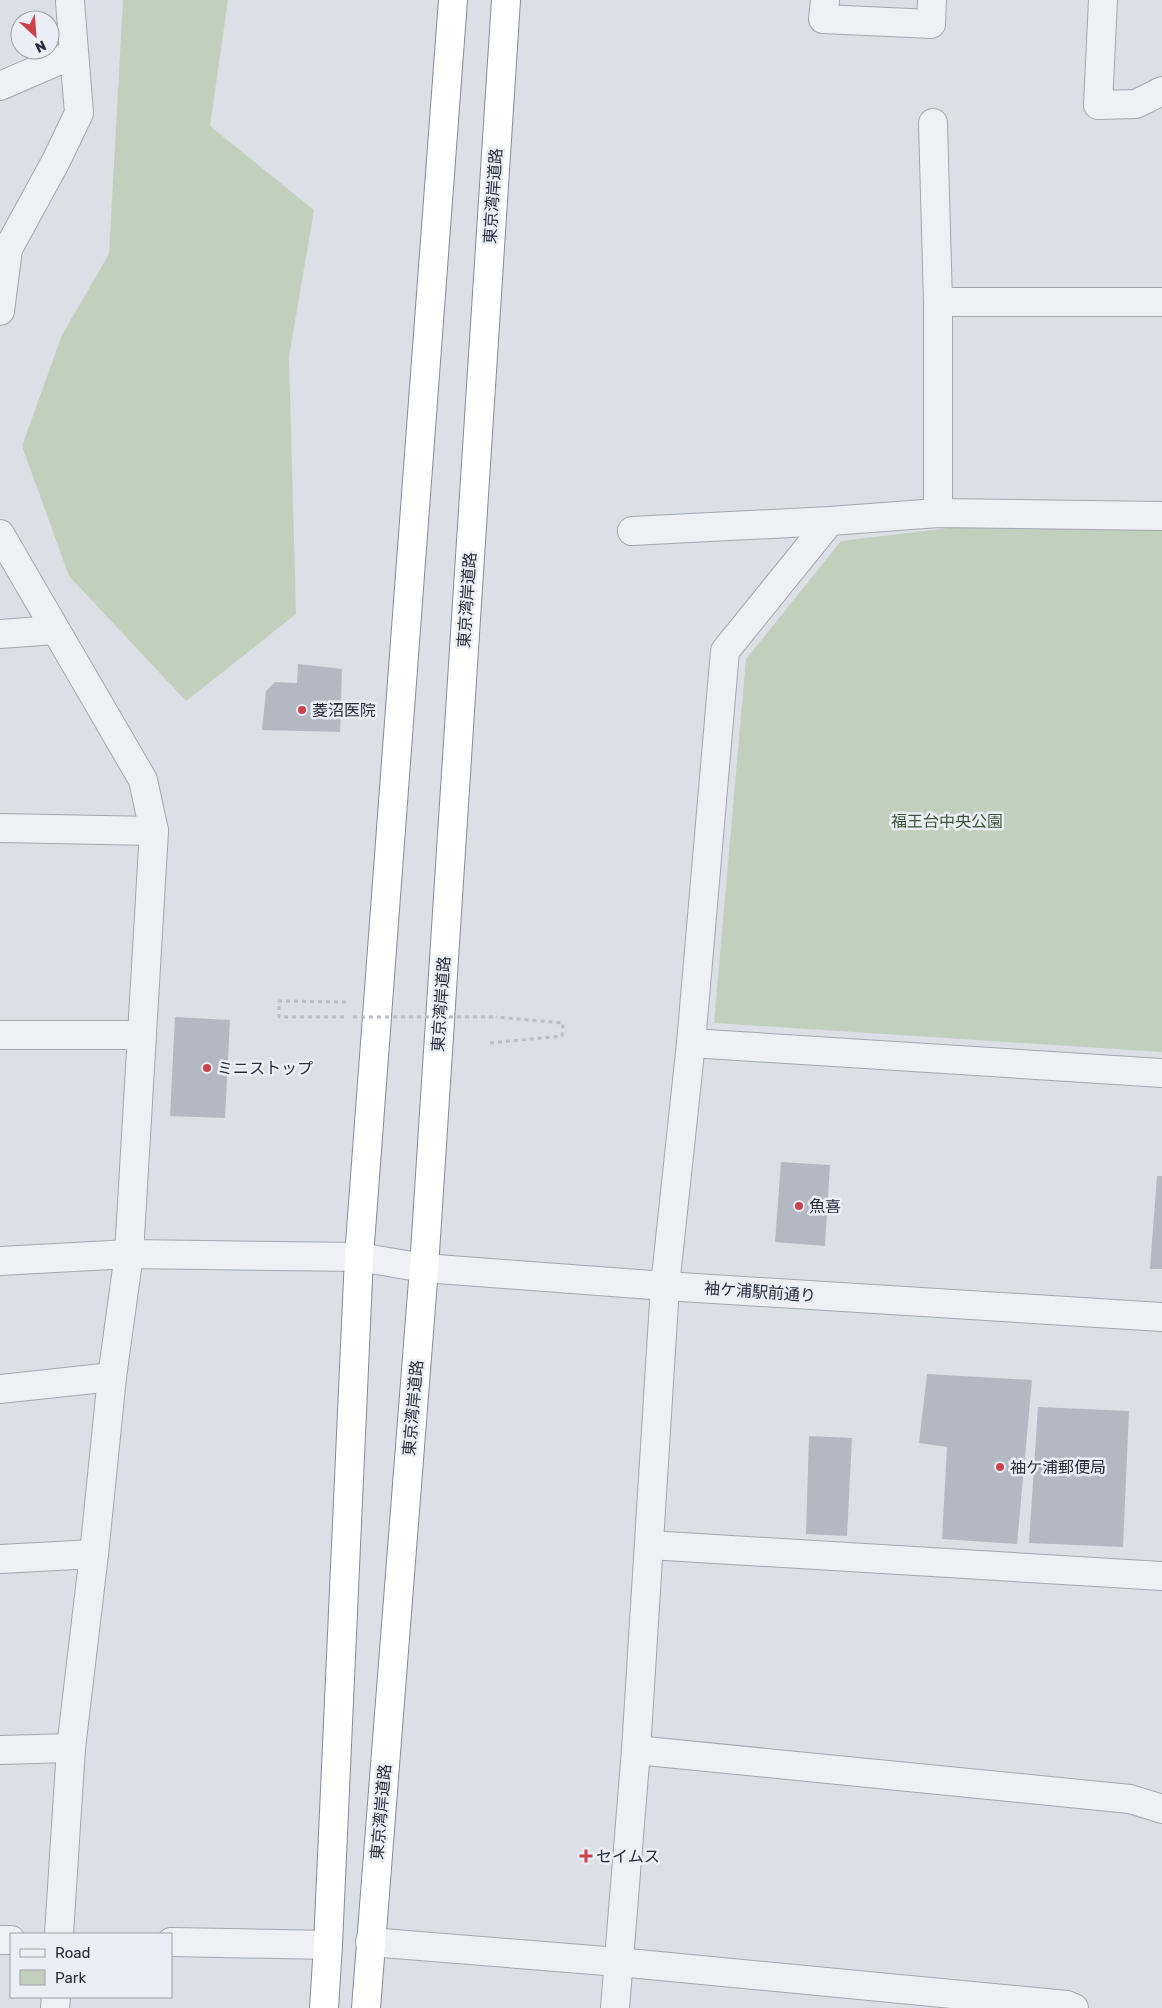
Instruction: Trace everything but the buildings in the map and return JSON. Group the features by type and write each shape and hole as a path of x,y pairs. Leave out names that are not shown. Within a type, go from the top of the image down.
{"highway":[{"path":"324,2008 359,1257 452,0"},
{"name":"東京湾岸道路","path":"366,2008 424,1268 506,0"}],"street":[{"path":"825,0 824,19 931,24 932,0"},
{"path":"1103,0 1098,105 1136,104 1162,91"},
{"path":"0,311 8,249 56,161 79,113 70,2"},
{"path":"0,86 74,54"},
{"path":"933,123 938,302 938,514"},
{"path":"938,302 1162,302"},
{"path":"632,531 938,514 1162,516"},
{"path":"615,2008 636,1750 665,1286 691,1043 725,651 830,521"},
{"path":"0,534 143,780 154,832 129,1254 112,1376 94,1554 71,1748 59,1933"},
{"path":"0,634 55,630"},
{"path":"0,828 154,832"},
{"path":"0,1035 142,1035"},
{"path":"691,1043 1162,1073"},
{"name":"袖ケ浦駅前通り","path":"0,1262 129,1254 359,1257 424,1268 665,1286 1162,1317"},
{"path":"0,1389 112,1376"},
{"path":"649,1545 1162,1576"},
{"path":"0,1559 94,1554"},
{"path":"0,1750 71,1748"},
{"path":"636,1750 1130,1799 1162,1809"},
{"path":"172,1942 328,1944"},
{"path":"370,1942 618,1962 1058,2004 1074,2008"}],"path":[{"path":"352,1002 279,1001 279,1017 496,1017 564,1024 562,1036 490,1043"}],"green space":[{"path":"123,0 228,0 210,126 314,210 289,357 296,614 186,701 69,576 22,446 62,335 109,254"},
{"name":"福王台中央公園","path":"966,526 1162,526 1162,1052 714,1023 746,659 841,541"}],"place":[{"name":"菱沼医院","path":"302,710"},
{"name":"ミニストップ","path":"207,1068"},
{"name":"魚喜","path":"799,1206"},
{"name":"袖ケ浦郵便局","path":"1000,1467"},
{"name":"セイムス","path":"586,1856"}]}
